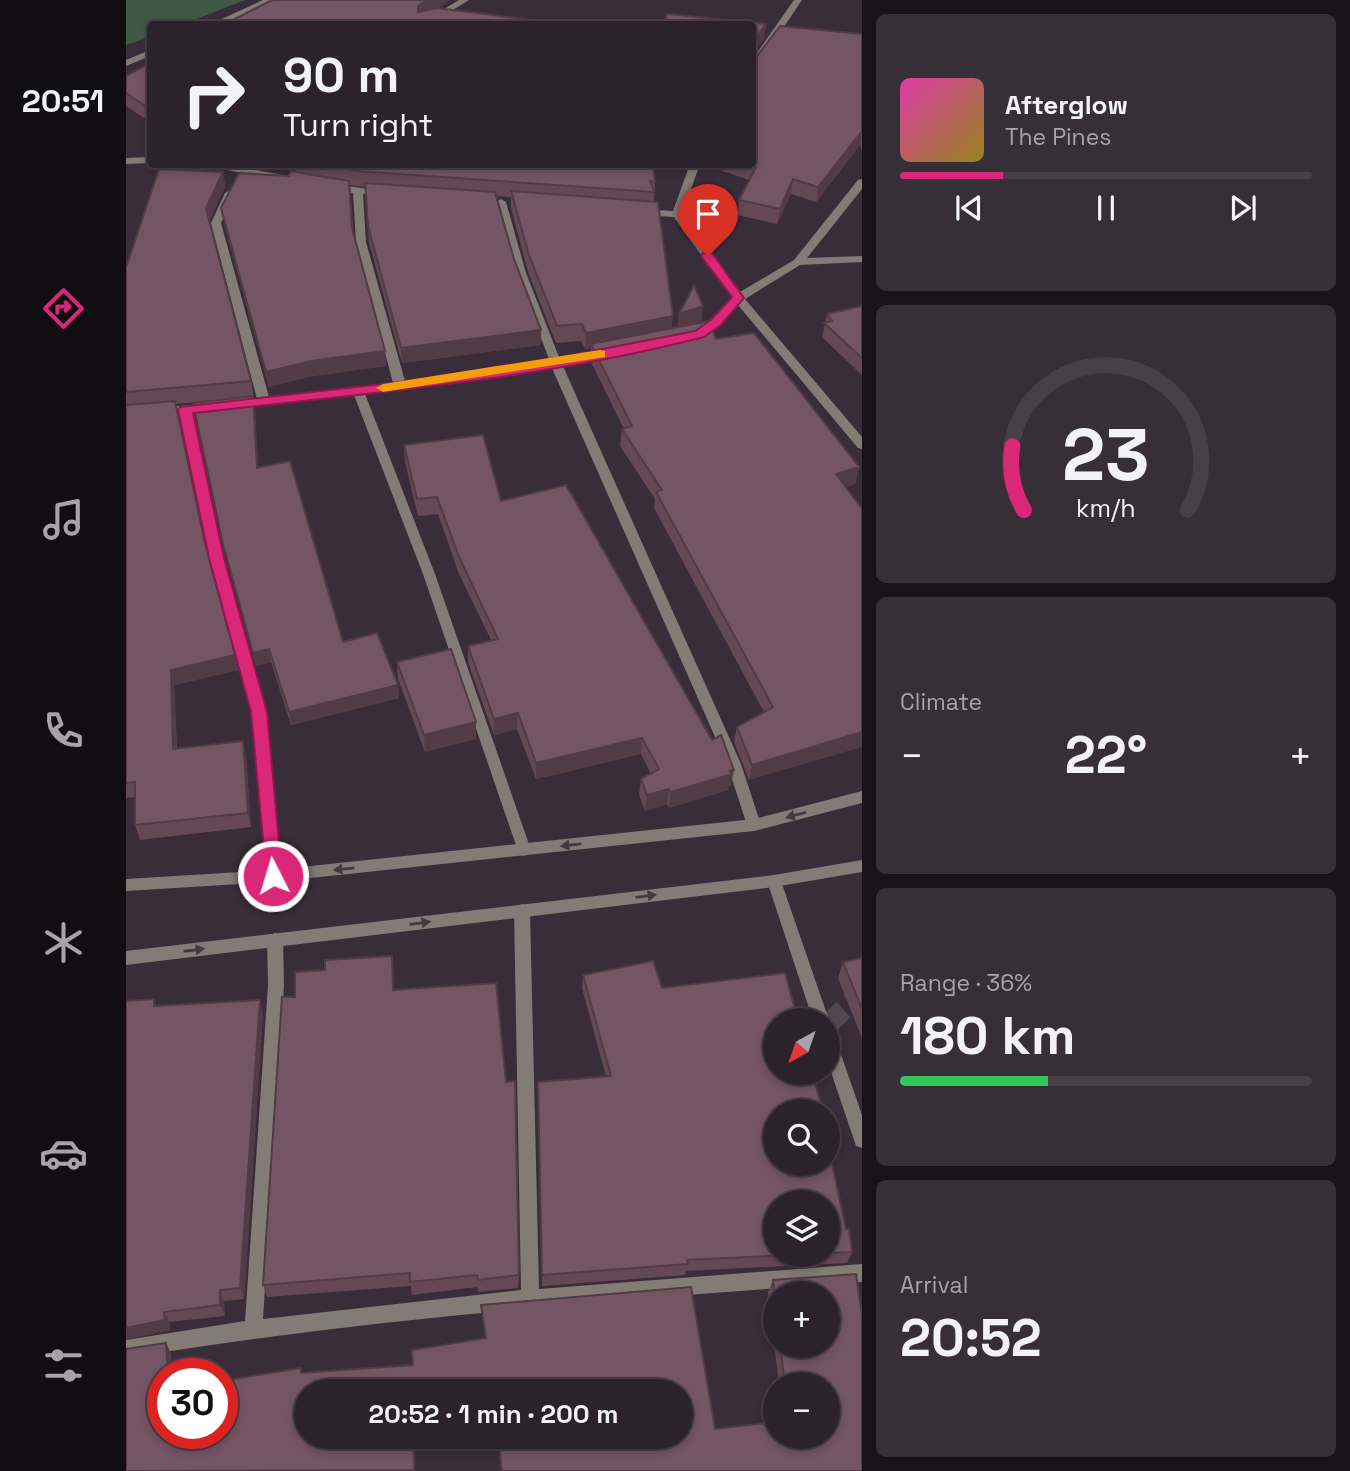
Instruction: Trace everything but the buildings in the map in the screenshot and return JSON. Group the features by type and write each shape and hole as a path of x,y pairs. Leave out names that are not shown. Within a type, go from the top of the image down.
{"street":[{"path":"223,21 271,0"},
{"path":"429,21 465,0"},
{"path":"756,62 797,0"},
{"path":"126,63 147,54"},
{"path":"126,161 147,160"},
{"path":"228,168 293,180"},
{"path":"677,214 694,168"},
{"path":"241,170 216,223 264,402"},
{"path":"686,337 699,334 716,322 738,298 798,262 862,182"},
{"path":"319,184 358,192 397,195"},
{"path":"358,192 361,242 400,386"},
{"path":"488,201 515,203"},
{"path":"501,202 521,273 556,363 734,764 754,825"},
{"path":"623,211 677,214"},
{"path":"677,214 738,298 862,445"},
{"path":"798,262 862,259"},
{"path":"126,415 400,386 556,363 621,350"},
{"path":"358,391 429,574 524,850"},
{"path":"185,410 217,558 259,712 273,876"},
{"path":"126,885 273,876 754,825 862,797"},
{"path":"126,958 774,881 862,866"},
{"path":"774,881 817,1008"},
{"path":"522,911 530,1297"},
{"path":"254,1326 276,985 275,940"},
{"path":"840,1075 862,1140"},
{"path":"126,1349 254,1326 530,1297 862,1273"}],"green space":[{"path":"126,0 245,0 192,21 147,21 147,38 126,45"}],"tunnel":[{"path":"840,1013 862,993"}],"slow traffic":[{"path":"383,388 600,354"}],"route":[{"path":"273,876 259,712 217,558 185,410 400,386 556,363 699,334 716,322 738,298 708,256"}]}
